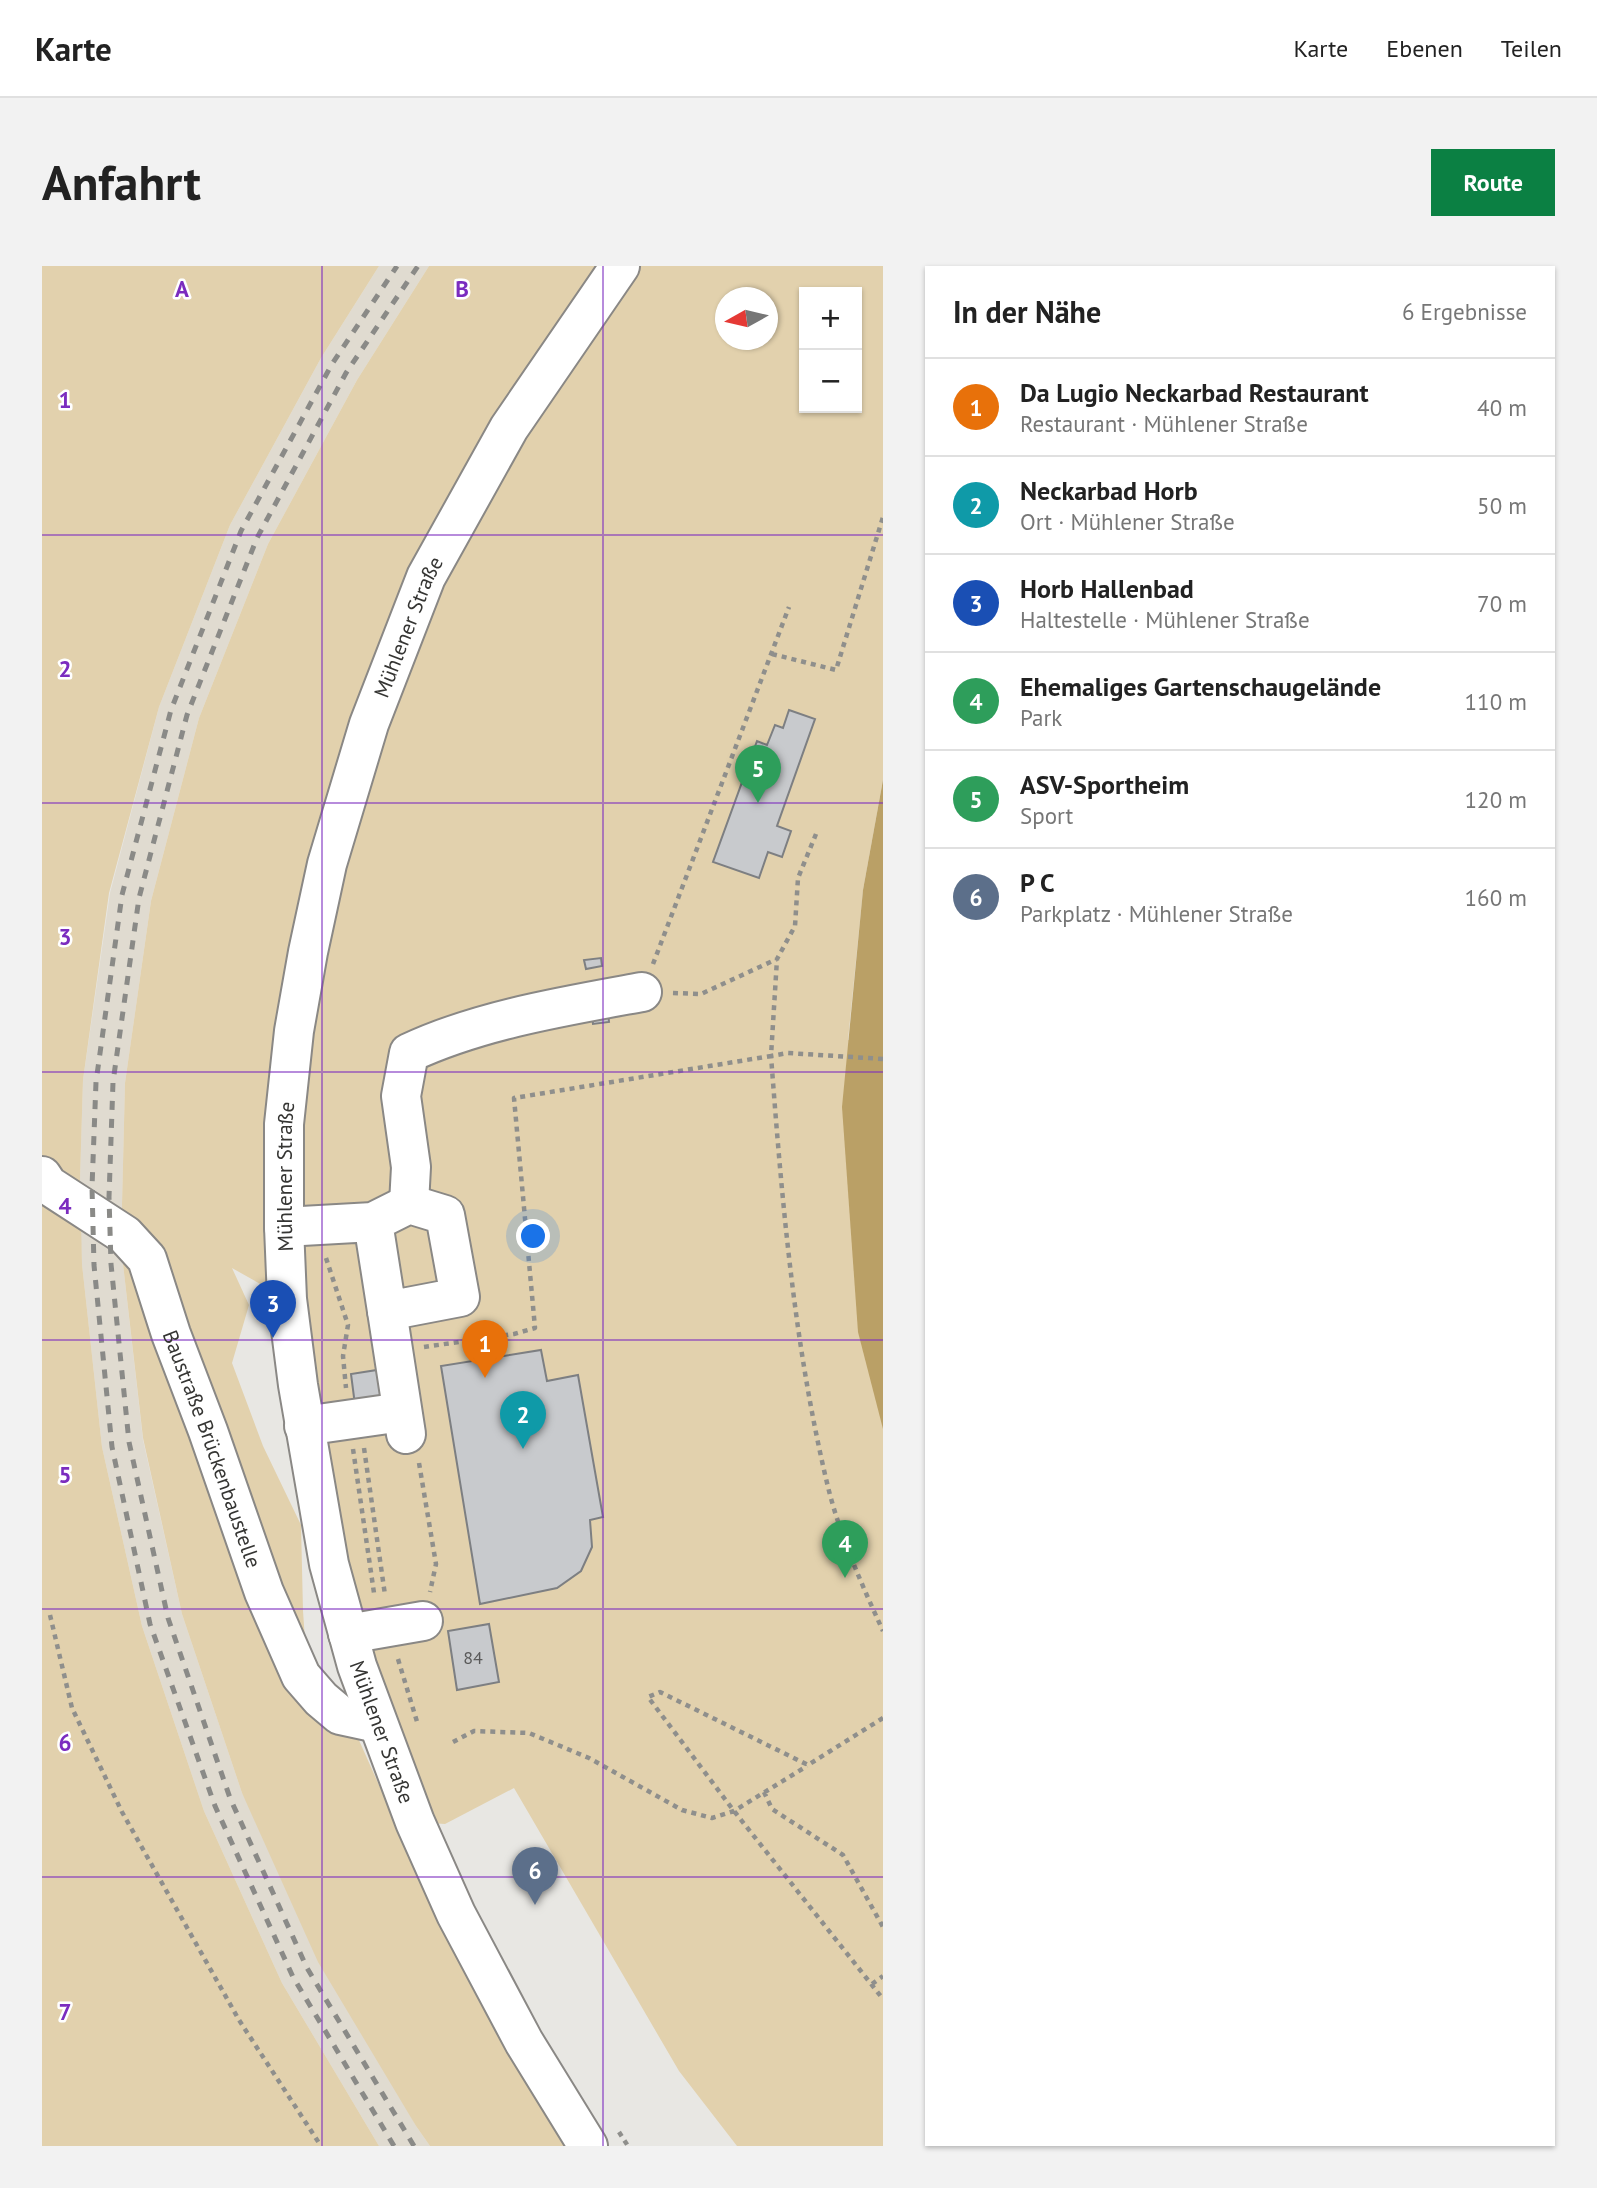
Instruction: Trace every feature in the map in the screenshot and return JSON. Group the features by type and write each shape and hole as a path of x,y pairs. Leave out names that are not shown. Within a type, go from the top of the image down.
{"main road":[{"name":"Mühlener Straße","path":"601,2135 524,2042 456,1914 415,1822 377,1723 386,1628 328,1564 304,1426 287,1299 299,1226 284,1124 301,992 327,864 369,724 426,577 509,428 620,266"},
{"path":"409,1204 411,1167 401,1097 409,1053 455,1034 561,1007 642,992"},
{"name":"Baustraße Brückenbaustelle","path":"42,1177 48,1185 125,1235 147,1259 171,1334 264,1592 301,1676 321,1699 340,1715 377,1723"},
{"path":"299,1226 373,1222 409,1204 445,1214 460,1297 387,1311"},
{"path":"304,1426 355,1419 404,1423 373,1222"}],"path":[{"path":"772,654 836,670 883,517"},
{"path":"777,958 701,994 642,992 789,607"},
{"path":"816,834 798,878 795,926 777,958 771,1056 789,1263 811,1406 828,1489 844,1538 883,1631"},
{"path":"393,1353 514,1334 535,1328 514,1098 788,1053 883,1059"},
{"path":"299,1226 348,1325 343,1356 377,1545 386,1628"},
{"path":"355,1419 367,1548 386,1628 418,1725"},
{"path":"386,1628 436,1564 418,1455 404,1423"},
{"path":"50,1615 72,1708 122,1812 239,2020 321,2146"},
{"path":"808,1766 660,1692 648,1697 734,1811 883,1999"},
{"path":"453,1742 474,1731 529,1733 589,1758 682,1810 712,1818 734,1811 883,1717"},
{"path":"764,1793 772,1810 843,1855 883,1927"},
{"path":"872,1984 883,1976"},
{"path":"601,2135 628,2146"}],"shaded area":[{"path":"42,266 379,266 321,358 230,525 159,707 109,893 83,1080 80,1180 82,1264 102,1447 142,1626 204,1811 282,1983 379,2146 42,2146"},
{"path":"379,266 429,266 357,380 268,544 199,718 151,901 125,1083 123,1264 143,1440 182,1614 242,1793 416,2126 430,2146 379,2146 282,1983 204,1811 142,1626 102,1447 80,1224 83,1080 110,893 159,707 230,525 321,358"},
{"path":"429,266 883,266 883,780 863,890 848,1040 883,1040 883,2146 737,2146 679,2071 514,1788 445,1824 415,1822 377,1723 287,1299 232,1268 249,1305 232,1363 263,1446 301,1525 307,1669 358,1738 440,1922 508,2053 565,2146 430,2146 318,1962 242,1793 182,1614 143,1438 123,1264 122,1204 125,1083 151,901 199,718 268,544 357,380","holes":["540,1350 547,1381 578,1375 592,1547 581,1571 557,1588 480,1603 441,1366"]},
{"path":"883,780 883,1429 858,1332 842,1107 863,890"}],"building":[{"path":"789,710 815,719 777,826 791,831 782,857 768,852 759,878 713,862 757,741 767,745 775,725 783,728"},
{"path":"601,958 602,966 586,969 584,960"},
{"path":"608,1013 609,1022 593,1024 592,1016"},
{"path":"541,1350 547,1381 578,1375 603,1517 590,1520 592,1547 581,1571 557,1588 480,1604 441,1366"},
{"path":"377,1370 382,1401 355,1405 351,1374"},
{"path":"489,1624 499,1682 457,1690 448,1631"}],"railway":[{"path":"394,2146 293,1977 215,1806 150,1624 112,1447 94,1265 92,1187 96,1082 122,895 171,710 241,531 332,364 397,266"},
{"path":"414,2146 307,1968 230,1798 168,1618 129,1442 111,1264 109,1197 113,1082 139,898 187,715 257,538 346,373 418,266"}],"place":[{"name":"ASV-Sportheim","path":"758,803"},
{"name":"Horb Hallenbad","path":"273,1338"},
{"name":"Da Lugio Neckarbad Restaurant","path":"485,1378"},
{"name":"Neckarbad Horb","path":"523,1449"},
{"name":"Ehemaliges Gartenschaugelände","path":"845,1578"},
{"name":"P C","path":"535,1905"}]}
